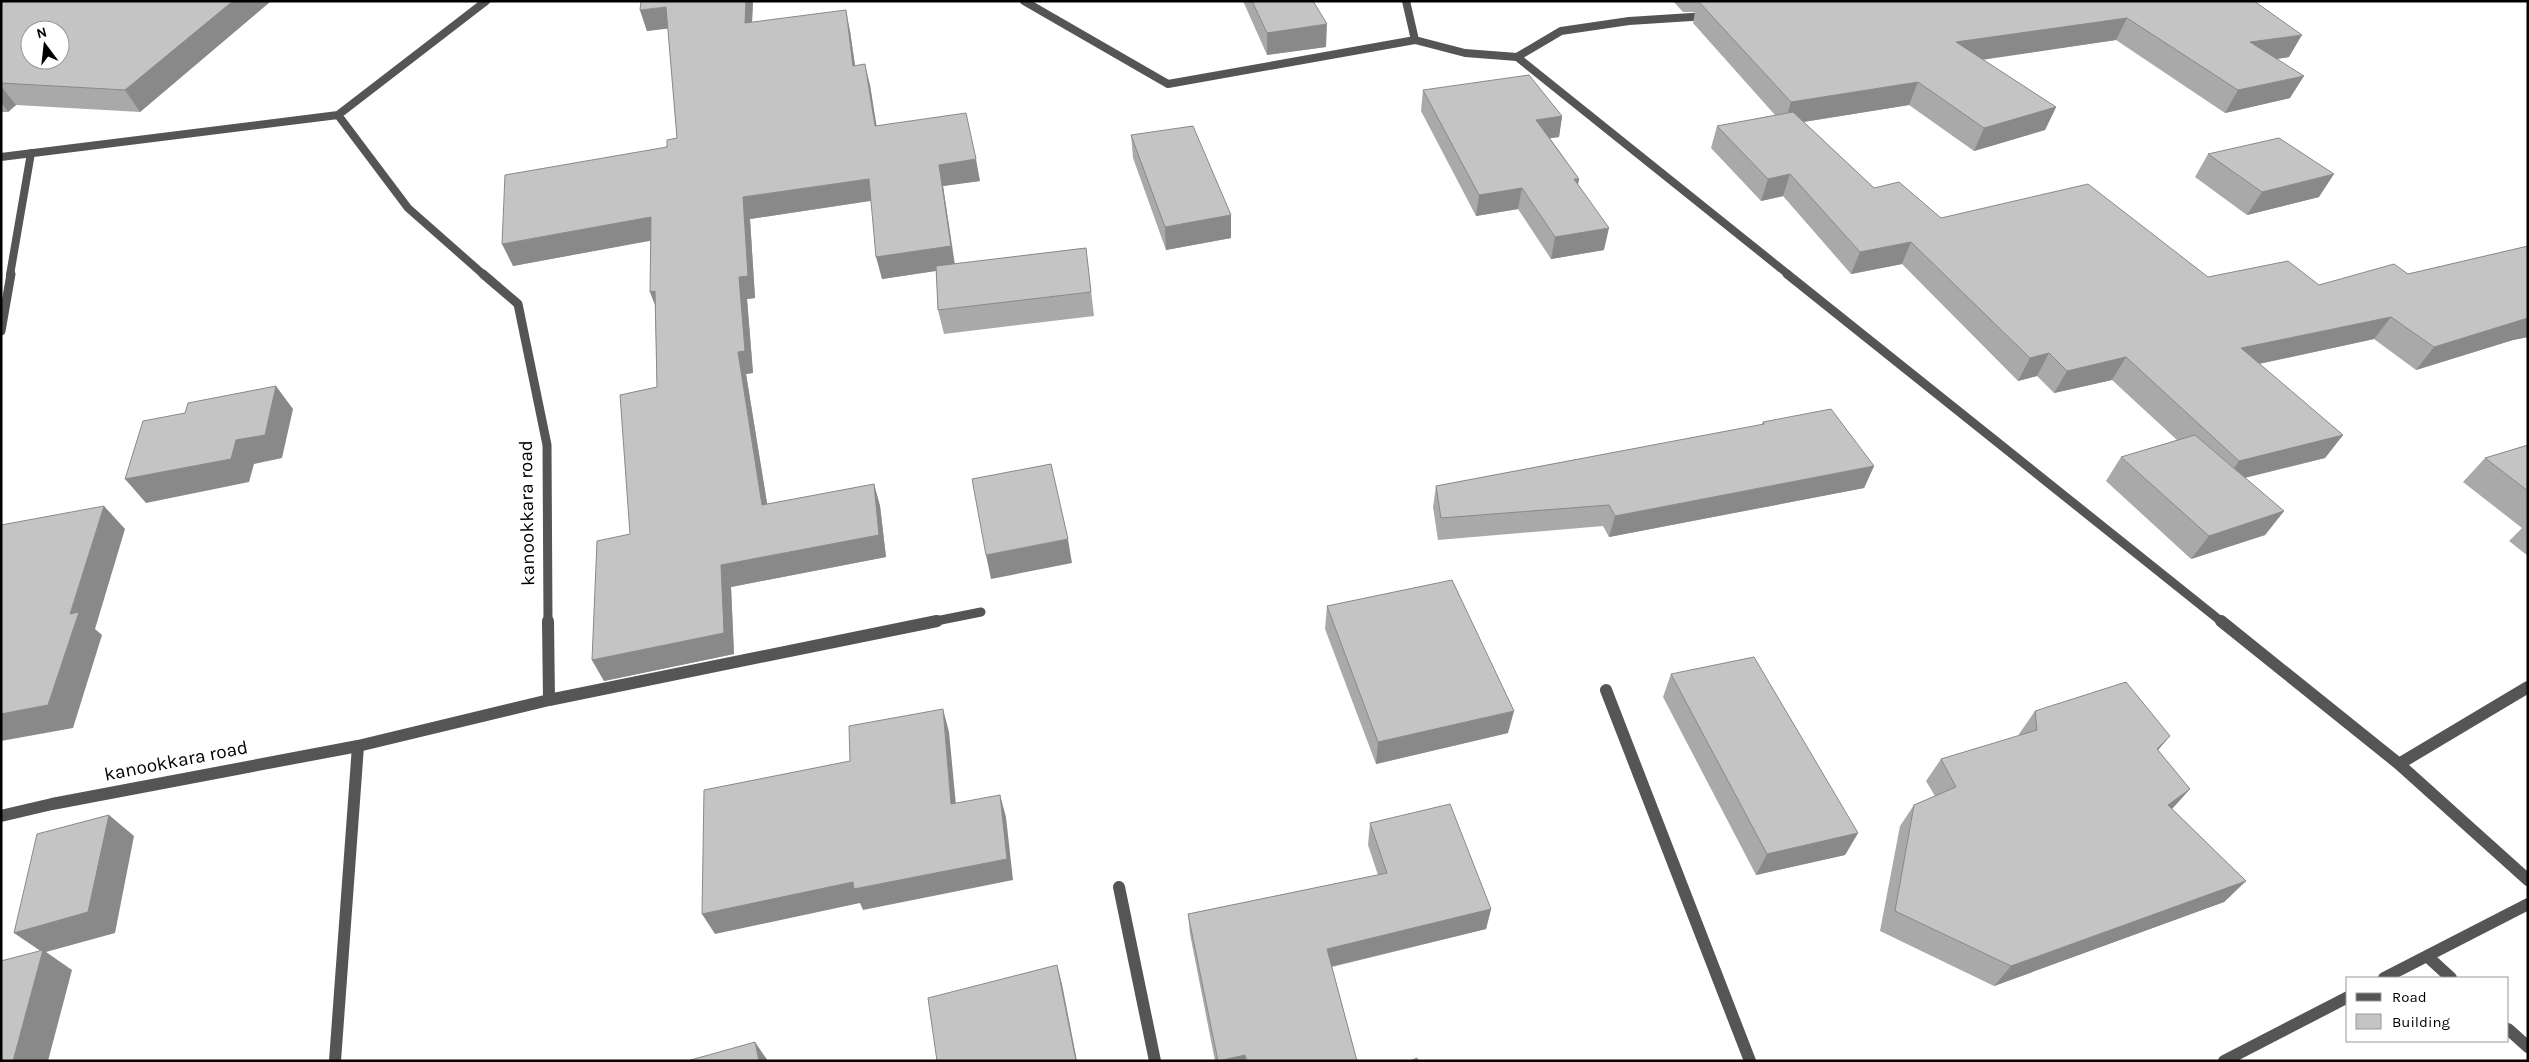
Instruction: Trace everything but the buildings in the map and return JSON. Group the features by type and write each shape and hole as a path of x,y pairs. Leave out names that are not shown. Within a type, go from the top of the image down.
{"street":[{"path":"1,157 338,115 486,1"},
{"path":"1024,1 1168,84 1415,40 1464,53 1517,57 2399,764 2528,880"},
{"path":"1406,1 1415,40"},
{"path":"1517,57 1561,31 1629,21 1711,15"},
{"name":"kanookkara road","path":"1,816 52,804 358,746 549,700 547,445 518,304 408,208 338,115"},
{"path":"1,331 31,154"},
{"path":"549,700 981,612"},
{"path":"2399,764 2528,686"},
{"path":"1606,690 1750,1061"},
{"path":"336,1061 358,746"},
{"path":"1119,887 1155,1061"},
{"path":"2386,977 2528,904"},
{"path":"2427,956 2450,977"},
{"path":"2224,1061 2346,998"},
{"path":"2509,1030 2528,1047"}]}
